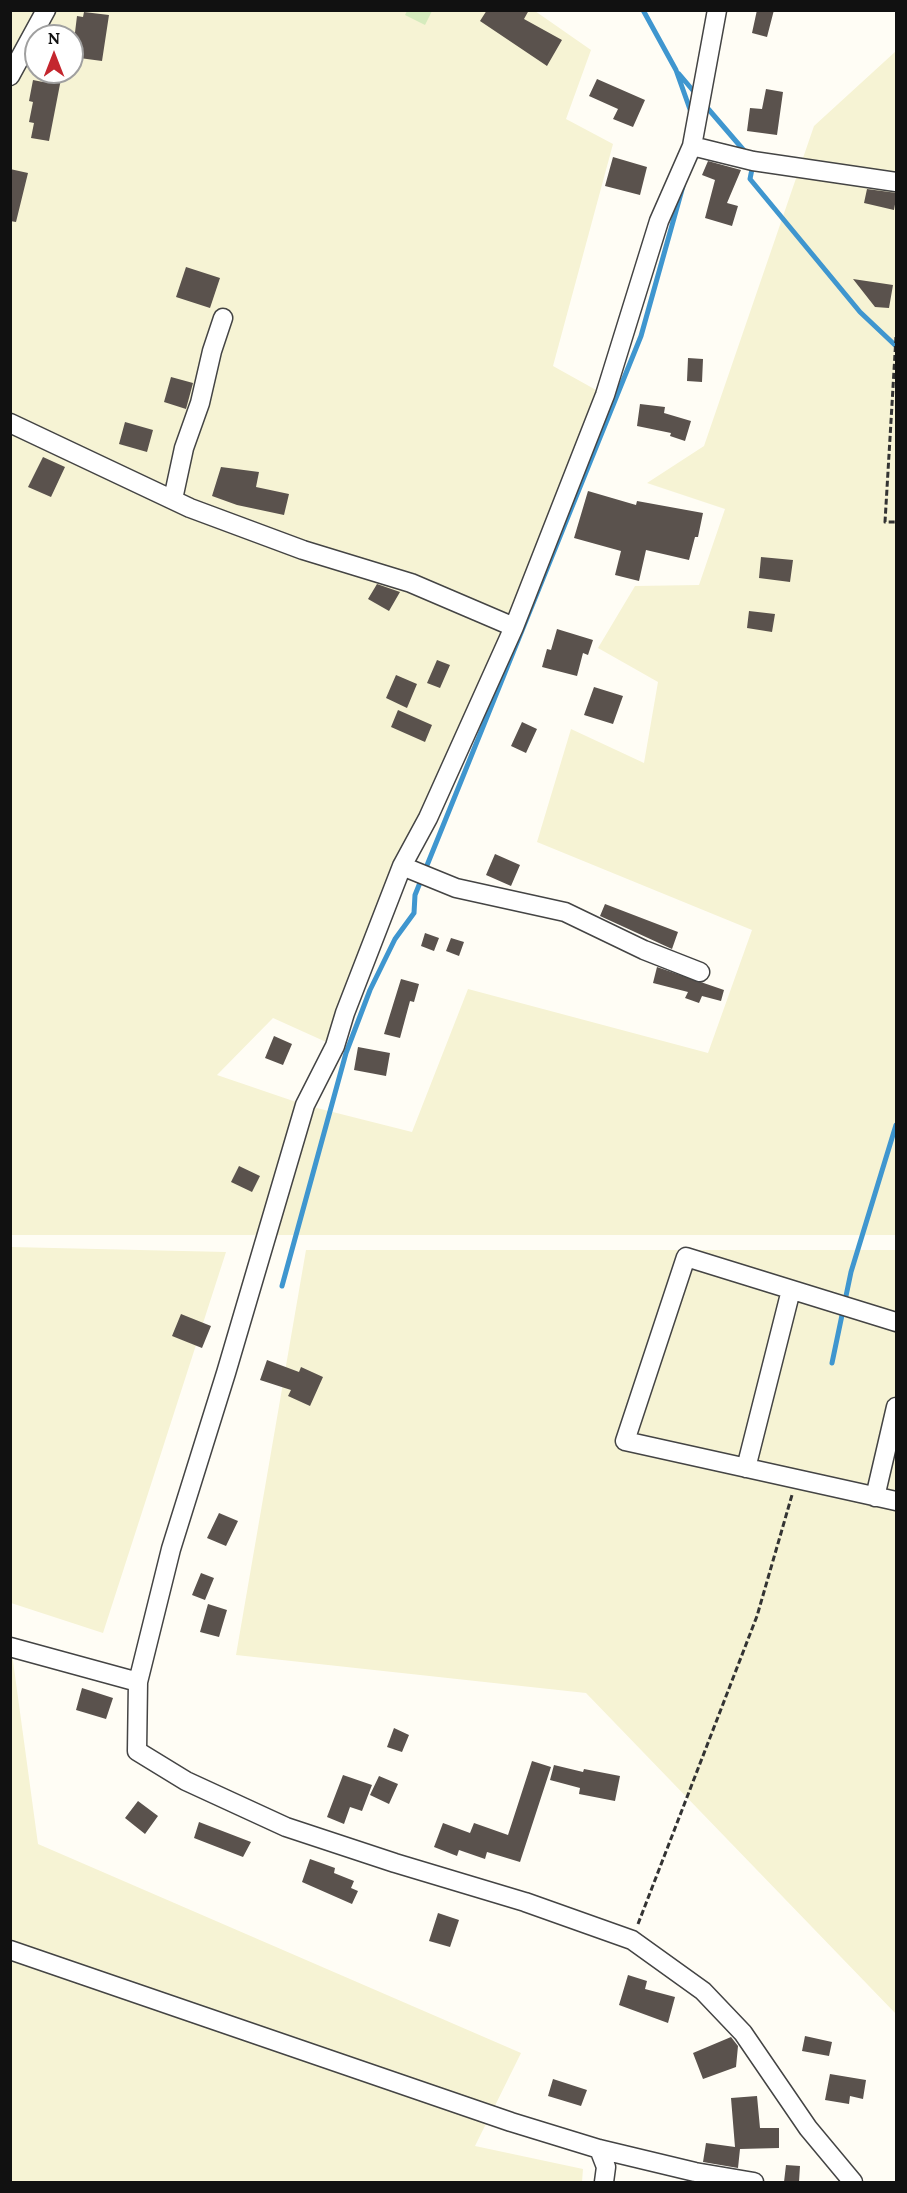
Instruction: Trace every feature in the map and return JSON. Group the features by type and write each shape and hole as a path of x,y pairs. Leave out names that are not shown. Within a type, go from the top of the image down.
{"street":[{"path":"10,75 46,10"},
{"path":"712,14 692,146 659,221 604,395 514,627 428,818 402,866 345,1013 335,1046 305,1105 226,1373 171,1549 138,1682 137,1751 186,1781 286,1827 525,1902 632,1940 704,1991 743,2033 808,2128 853,2182"},
{"path":"692,146 753,161 897,182"},
{"path":"172,499 184,448 200,403 212,351 223,318"},
{"path":"10,423 172,499 256,534 445,596 514,627"},
{"path":"402,866 456,888 565,912 644,950 700,972"},
{"path":"897,1322 686,1257 625,1441 897,1501"},
{"path":"746,1468 791,1290"},
{"path":"875,1497 897,1407"},
{"path":"10,1647 138,1682"},
{"path":"10,1950 463,2106 599,2149 695,2172 754,2182"},
{"path":"599,2149 606,2167 604,2182"}],"path":[{"path":"897,337 885,522 897,522"},
{"path":"632,1940 757,1616 797,1479"}],"shaded area":[{"path":"10,11 535,11 591,50 566,119 613,144 553,366 605,395 335,1046 273,1018 217,1075 305,1105 412,1132 468,989 708,1053 752,930 537,842 571,729 644,763 658,682 598,648 635,586 699,585 725,509 647,483 704,446 814,126 896,51 896,1235 11,1235"},
{"path":"11,1247 226,1252 103,1633 11,1603"},
{"path":"306,1250 896,1250 896,2014 586,1693 236,1655"},
{"path":"10,1639 38,1844 521,2053 475,2146 583,2169 582,2182 11,2182"}],"green space":[{"path":"407,10 432,11 425,25 405,15"}],"building":[{"path":"487,10 529,10 524,19 562,40 547,66 480,21"},
{"path":"757,10 774,10 767,37 752,33"},
{"path":"84,12 109,15 102,61 84,59 84,24 76,24 77,16 83,17"},
{"path":"597,79 645,100 633,127 613,119 618,109 589,96"},
{"path":"32,84 60,84 49,141 31,138 34,123 29,122 33,102 29,101"},
{"path":"766,89 783,92 777,135 747,131 750,108 762,109"},
{"path":"613,157 647,167 640,195 605,186"},
{"path":"708,161 741,170 727,203 738,206 732,226 705,218 715,180 702,175"},
{"path":"10,169 28,173 16,222 10,221"},
{"path":"867,189 897,193 894,210 864,203"},
{"path":"186,267 220,278 210,308 176,297"},
{"path":"853,279 893,285 889,308 875,307"},
{"path":"688,358 703,359 702,382 687,381"},
{"path":"171,377 193,383 186,409 164,402"},
{"path":"640,404 665,407 664,413 691,421 685,441 670,436 671,433 637,426"},
{"path":"125,422 153,430 147,452 119,444"},
{"path":"43,457 65,467 51,497 28,487"},
{"path":"221,467 259,472 256,487 289,494 284,515 237,505 212,496"},
{"path":"588,491 636,505 637,501 703,513 698,537 695,537 689,560 646,550 639,581 615,575 621,551 574,538"},
{"path":"761,557 793,560 790,582 759,578"},
{"path":"377,584 400,592 389,611 368,599"},
{"path":"749,611 775,614 772,632 747,628"},
{"path":"557,629 593,640 588,655 583,653 577,676 542,667 547,649 551,650"},
{"path":"437,660 450,665 440,688 427,683"},
{"path":"396,675 417,684 407,708 386,698"},
{"path":"594,687 623,696 613,724 584,715"},
{"path":"398,710 432,725 425,742 391,727"},
{"path":"522,722 537,729 526,753 511,746"},
{"path":"495,854 520,865 511,886 486,875"},
{"path":"605,904 678,932 672,949 600,916"},
{"path":"425,933 439,938 434,951 421,946"},
{"path":"451,938 464,942 459,956 446,951"},
{"path":"657,967 724,990 721,1001 702,996 699,1003 685,998 688,992 653,983"},
{"path":"401,979 419,984 414,1002 410,1001 400,1038 384,1034"},
{"path":"274,1036 292,1044 283,1065 265,1058"},
{"path":"358,1047 390,1053 386,1076 354,1070"},
{"path":"239,1166 260,1176 252,1192 231,1182"},
{"path":"181,1314 211,1326 202,1348 172,1336"},
{"path":"267,1360 299,1372 301,1367 323,1377 310,1406 288,1396 291,1390 260,1380"},
{"path":"219,1513 238,1521 226,1546 207,1538"},
{"path":"201,1573 214,1578 205,1600 192,1595"},
{"path":"208,1604 227,1610 219,1637 200,1632"},
{"path":"82,1688 113,1698 106,1719 76,1710"},
{"path":"394,1728 409,1735 402,1752 387,1747"},
{"path":"532,1761 551,1767 520,1862 487,1852 485,1859 459,1850 457,1856 434,1847 443,1823 470,1833 474,1823 508,1835"},
{"path":"554,1765 583,1772 584,1769 620,1776 615,1801 579,1794 580,1788 550,1780"},
{"path":"343,1775 372,1785 362,1811 350,1807 344,1824 327,1817"},
{"path":"379,1776 398,1784 389,1804 370,1795"},
{"path":"138,1801 158,1816 145,1834 125,1818"},
{"path":"199,1822 251,1842 243,1857 194,1838"},
{"path":"310,1859 335,1868 334,1873 354,1881 351,1888 358,1891 352,1904 302,1882"},
{"path":"438,1913 459,1920 450,1947 429,1941"},
{"path":"628,1975 647,1981 645,1989 675,1997 668,2023 619,2005"},
{"path":"805,2036 832,2042 829,2056 802,2051"},
{"path":"731,2037 738,2046 736,2067 703,2079 693,2053"},
{"path":"830,2074 866,2080 863,2099 850,2096 849,2104 825,2100"},
{"path":"553,2079 587,2090 581,2106 548,2096"},
{"path":"757,2096 760,2128 779,2128 779,2148 740,2149 738,2168 703,2162 706,2143 735,2147 731,2098"},
{"path":"786,2165 800,2166 799,2182 784,2182"}],"waterway":[{"path":"643,10 676,70 692,115"},
{"path":"679,74 696,94"},
{"path":"704,104 747,154"},
{"path":"753,164 750,179 860,312 896,346"},
{"path":"282,1286 346,1053 370,990 395,939 414,913 415,895 641,336 683,186"},
{"path":"832,1363 851,1272 896,1125"}]}
